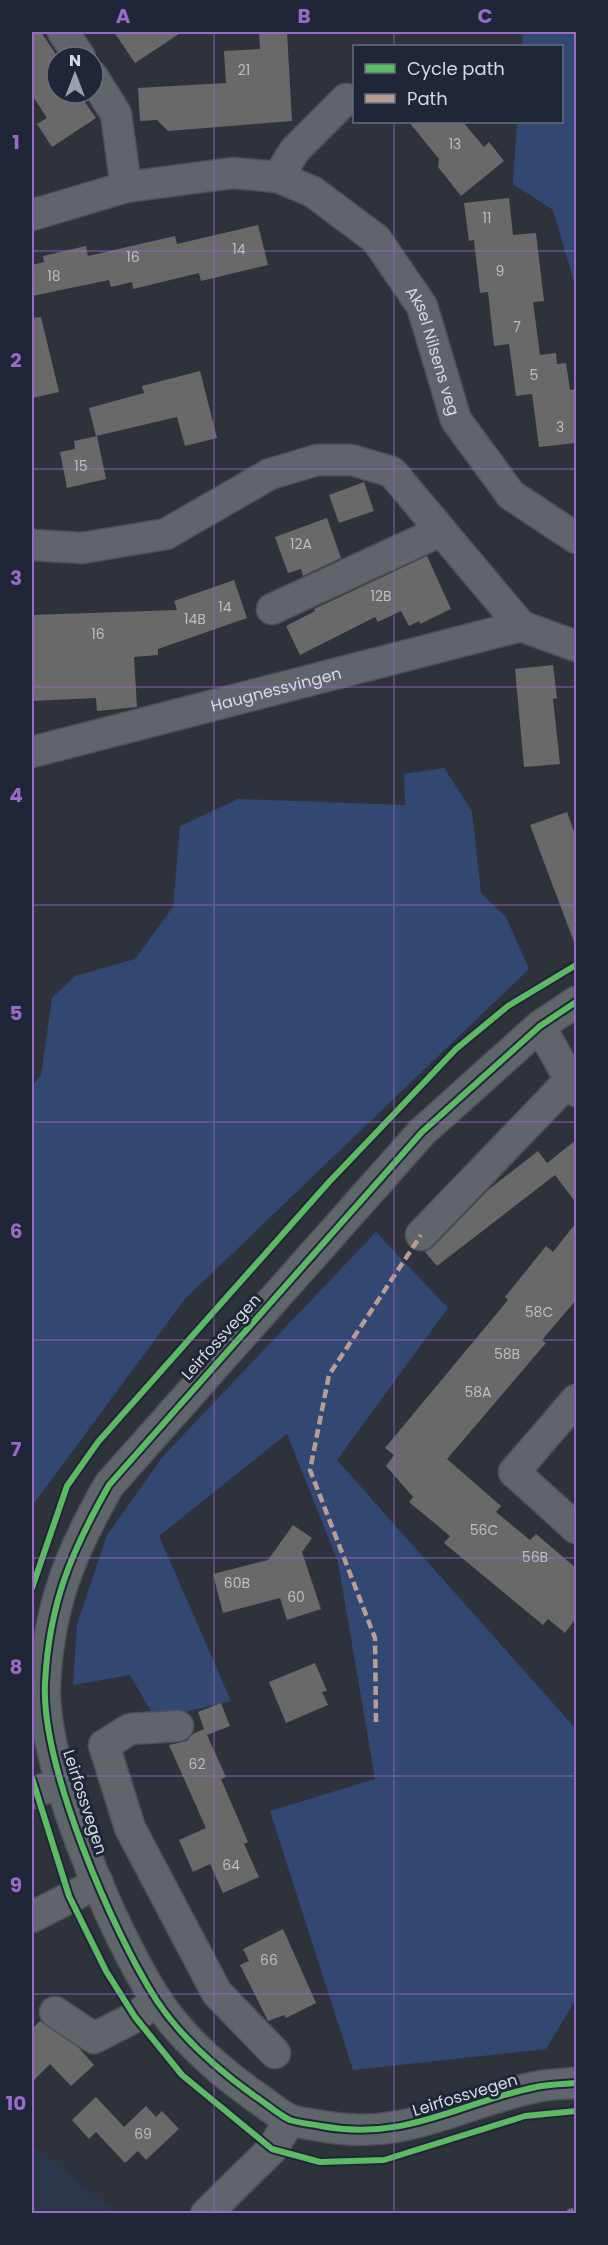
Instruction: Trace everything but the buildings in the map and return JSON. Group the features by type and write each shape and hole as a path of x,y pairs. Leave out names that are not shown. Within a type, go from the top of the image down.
{"street":[{"path":"63,32 72,45"},
{"path":"105,96 116,114 126,187"},
{"path":"278,177 295,150 346,99"},
{"name":"Aksel Nilsens veg","path":"32,215 126,187 233,173 278,177 313,192 376,238 422,306 456,420 511,495 576,538"},
{"path":"32,545 82,548 166,534 270,474 317,460 352,460 392,472 521,626 576,646"},
{"path":"272,609 441,531"},
{"name":"Haugnessvingen","path":"32,752 521,626"},
{"name":"Leirfossvegen","path":"576,1002 540,1026 422,1132 109,1485 78,1540 52,1616 38,1686 62,1783 98,1883 127,1946 157,2000 216,2069 290,2120 347,2131 411,2126 536,2087 576,2083"},
{"path":"421,1235 573,1086 540,1026"},
{"path":"576,1400 514,1472 576,1528"},
{"name":"Leirfossvegen","path":"178,1726 130,1729 104,1745 130,1828 218,1993 275,2053"},
{"path":"32,1793 62,1783"},
{"name":"Leirfossvegen","path":"86,1852 130,1828"},
{"path":"32,1917 98,1883"},
{"path":"55,2012 94,2038 135,2016 157,2000"},
{"path":"206,2214 272,2149 290,2120"}],"path":[{"path":"559,2214 576,2209"}],"shaded area":[{"path":"523,32 576,32 576,288 553,210 513,184 517,123 563,123 563,45 522,45"},
{"path":"444,768 472,811 481,893 506,917 529,969 185,1299 32,1506 32,1086 41,1075 52,998 75,976 135,959 173,907 180,826 238,799 405,805 404,774"},
{"path":"376,1232 448,1308 337,1460 576,1729 576,1999 546,2049 353,2070 270,1811 375,1779 338,1562 287,1434 159,1536 231,1701 155,1719 130,1675 73,1685 77,1624 107,1535 164,1455"},
{"path":"32,2143 117,2213 32,2213"}],"marked path":[{"path":"376,1722 375,1638 310,1470 329,1375 421,1235"}],"cycle path":[{"path":"32,1588 67,1486 98,1442 329,1182 456,1049 508,1006 576,965"},
{"path":"576,1002 540,1026 422,1132 109,1485 73,1556 64,1580 51,1628 45,1683 47,1718 54,1758 67,1802 101,1892 120,1933 157,2001 178,2029 202,2054 242,2087 290,2120 351,2130 406,2125 508,2094 541,2086 576,2083"},
{"path":"32,1778 69,1896 106,1971 135,2017 182,2075 272,2149 320,2162 384,2160 525,2116 576,2111"}]}
